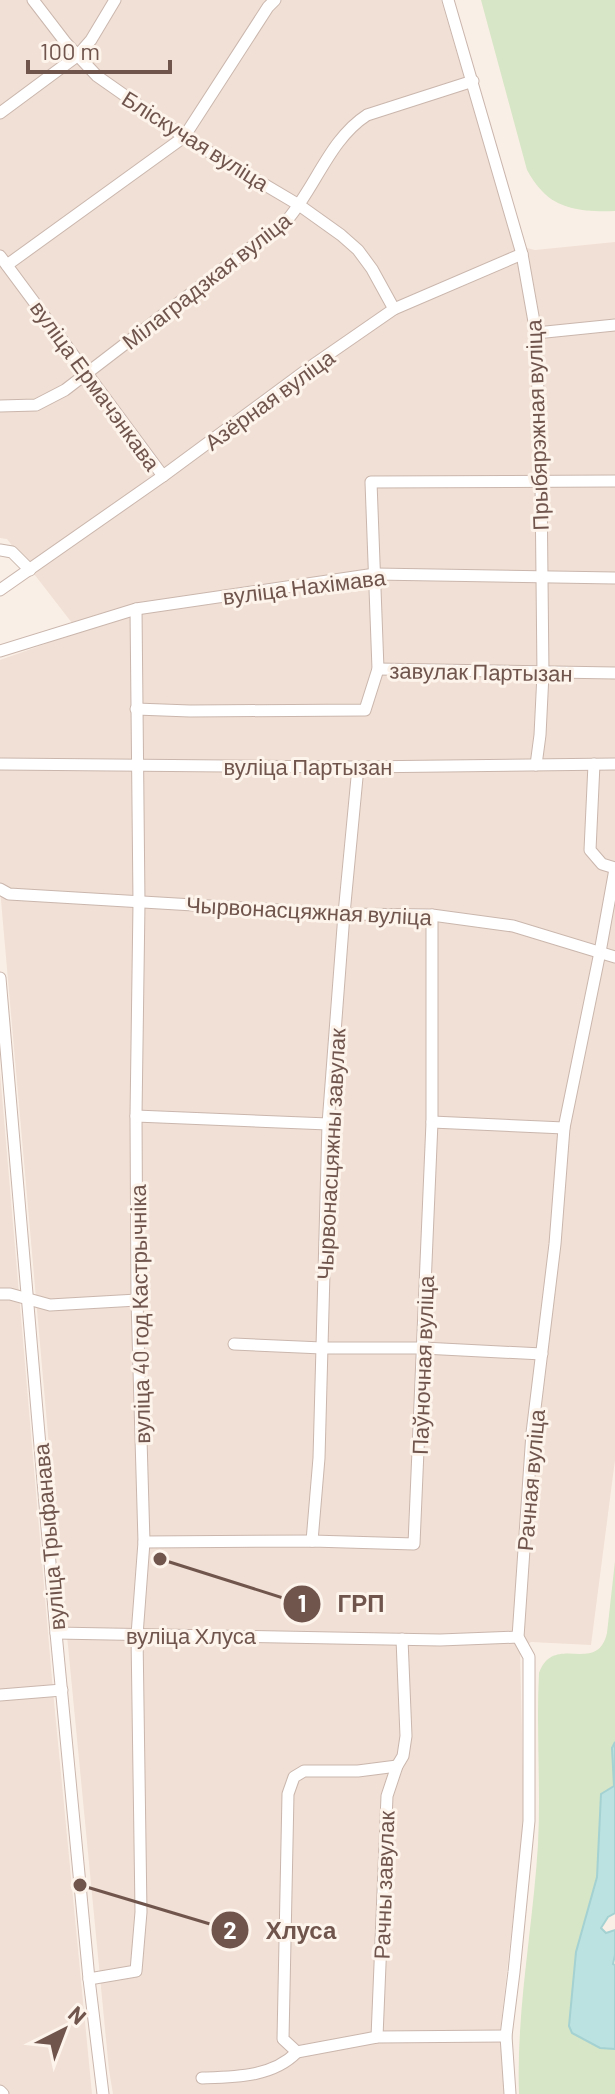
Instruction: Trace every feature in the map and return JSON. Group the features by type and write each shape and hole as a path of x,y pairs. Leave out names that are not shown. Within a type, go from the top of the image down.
{"street":[{"name":"Бліскучая вуліца","path":"33,0 77,56 97,76 184,137 299,205 341,235 358,250 372,269 394,309"},
{"path":"0,113 77,56 91,40 115,0"},
{"path":"3,261 184,137 275,0"},
{"name":"Прыбярэжная вуліца","path":"448,0 522,254 536,333 543,674 536,765"},
{"name":"Мілаградзкая вуліца","path":"0,406 36,405 65,390 288,219 352,125 367,115 473,81"},
{"name":"Азёрная вуліца","path":"0,590 394,309 522,254"},
{"name":"вуліца Ермачэнкава","path":"3,261 163,476"},
{"path":"536,333 615,325"},
{"path":"378,669 371,482 615,481"},
{"path":"0,550 12,552 30,570"},
{"name":"вуліца Нахімава","path":"0,651 136,609 375,574 615,578"},
{"name":"вуліца 40 год Кастрычніка","path":"89,1979 136,1971 141,1912 137,1635 144,1542 137,1300 139,765 136,609"},
{"name":"завулак Партызан","path":"136,709 365,710 378,669 615,673"},
{"name":"вуліца Партызан","path":"0,764 358,767 615,764"},
{"name":"Рачная вуліца","path":"510,2094 506,2036 529,1821 529,1657 518,1637 532,1433 555,1244 564,1128 615,868 602,864 590,850 594,764"},
{"name":"Чырвонасцяжны завулак","path":"312,1541 319,1458 328,1124 358,767"},
{"name":"Чырвонасцяжная вуліца","path":"0,889 9,894 139,903 344,914 432,915 513,926 615,957"},
{"name":"Паўночная вуліца","path":"144,1542 414,1544 432,1122 432,915"},
{"name":"вуліца Трыфанава","path":"0,978 56,1633 103,2094"},
{"path":"136,1116 328,1124"},
{"path":"432,1122 564,1128"},
{"path":"0,1294 50,1305 137,1300"},
{"path":"234,1344 542,1354"},
{"name":"вуліца Хлуса","path":"56,1633 440,1640 518,1637"},
{"name":"Рачны завулак","path":"377,2037 387,1796 403,1756 406,1736 402,1639"},
{"path":"0,1695 62,1690"},
{"path":"297,2052 283,2039 288,1794 294,1777 304,1771 358,1771 397,1766"},
{"path":"202,2078 266,2072 287,2062 297,2052 377,2037 506,2036"}],"shaded area":[{"path":"0,0 441,0 515,245 535,250 615,242 615,1460 591,1645 531,1642 520,1650 524,1820 500,2033 505,2094 113,2094 52,1480 0,889 0,660 79,632 7,539 0,538"},
{"path":"0,1072 53,1691 92,2094 0,2094"}],"green space":[{"path":"481,0 615,0 615,211 586,210 557,203 532,178 527,170"},
{"path":"615,1561 614,1786 601,1794 597,1877 576,1952 572,2033 600,2048 615,2049 615,2094 519,2094 522,2000 538,1844 539,1673 546,1661 555,1656 594,1652 602,1645 607,1633"}],"water":[{"path":"615,1742 615,1913 601,1928 606,1933 615,1930 615,2049 600,2048 572,2033 569,2026 576,1952 597,1877 601,1794 614,1786 612,1748"}],"place":[{"name":"ГРП","path":"160,1559"},
{"name":"Хлуса","path":"80,1885"}]}
